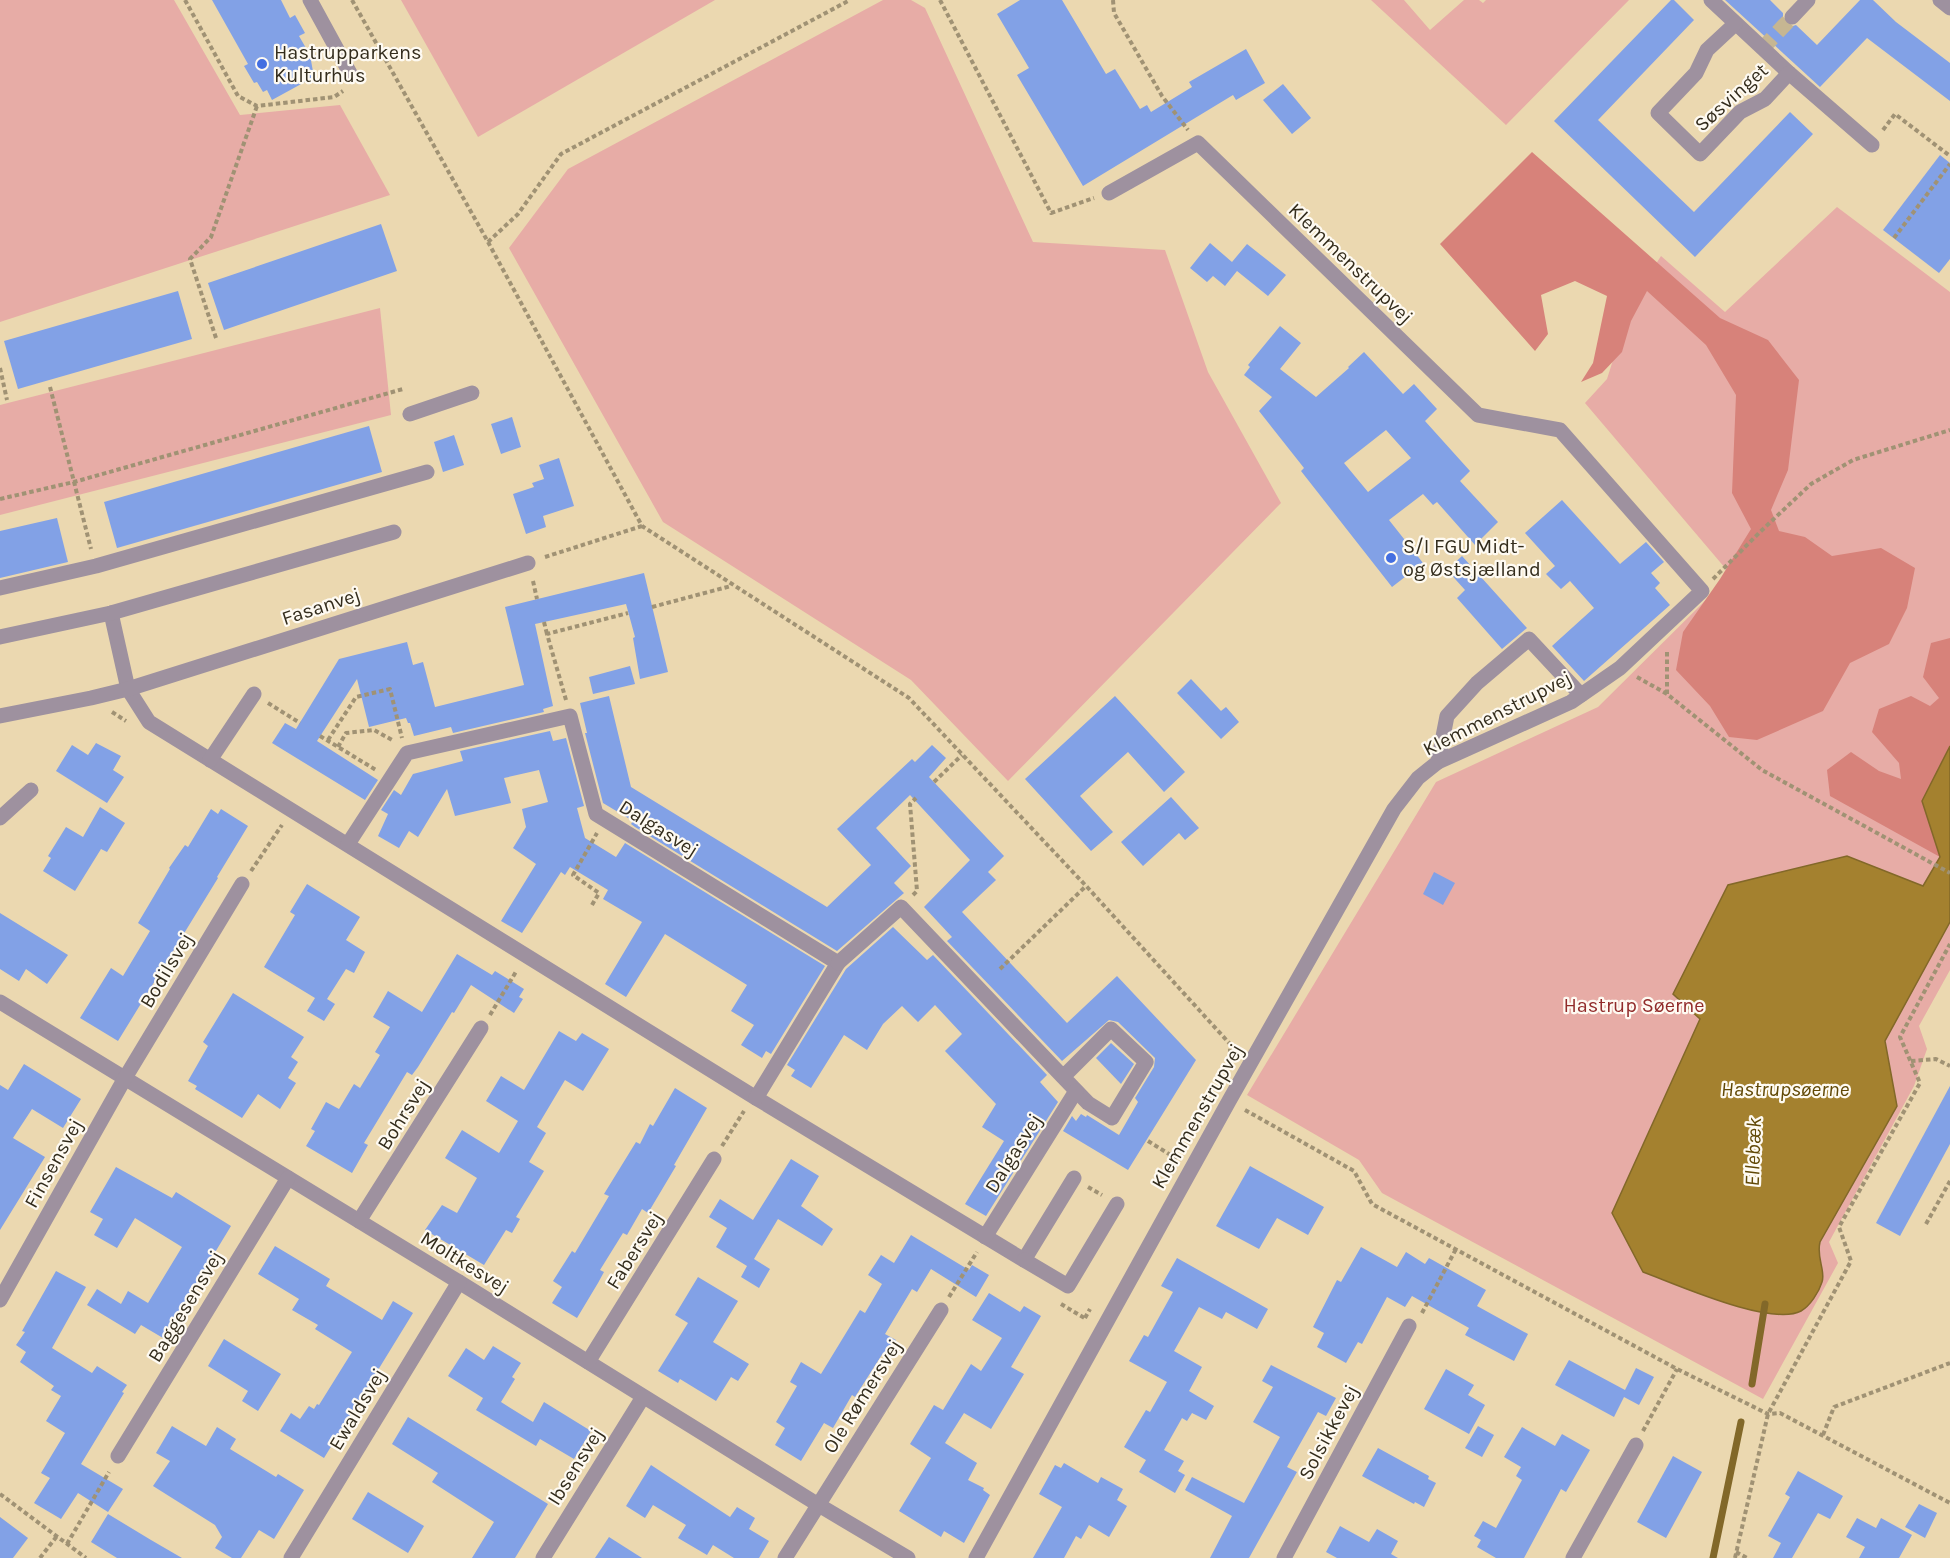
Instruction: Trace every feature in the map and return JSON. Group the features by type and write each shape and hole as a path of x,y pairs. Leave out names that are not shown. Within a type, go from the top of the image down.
{"street":[{"path":"310,0 351,75"},
{"name":"Søsvinget","path":"1711,0 1788,74 1872,145"},
{"path":"1792,16 1808,0"},
{"path":"1940,0 1950,8"},
{"name":"Søsvinget","path":"1736,24 1707,50 1696,73 1658,113 1700,154 1740,112 1765,99 1788,74"},
{"path":"1109,193 1198,143"},
{"name":"Klemmenstrupvej","path":"976,1558 1228,1101 1394,809 1418,778 1438,762 1571,702 1620,668 1702,591 1560,430 1478,414 1198,143"},
{"path":"410,414 472,393"},
{"path":"0,588 96,566 427,471"},
{"path":"0,637 111,613 394,532"},
{"name":"Fasanvej","path":"0,716 128,689 528,563"},
{"path":"111,613 128,689 149,722 756,1098 1068,1286 1117,1204"},
{"path":"1438,762 1447,716 1478,683 1529,639 1581,695"},
{"path":"210,760 254,694"},
{"path":"348,844 406,750 570,716"},
{"name":"Dalgasvej","path":"570,716 596,814 838,963"},
{"path":"0,818 32,790"},
{"name":"Bodilsvej","path":"125,1078 242,884"},
{"path":"756,1098 838,963 901,907 1076,1091 1088,1103 1112,1118 1146,1062 1111,1029 1063,1077"},
{"name":"Moltkesvej","path":"0,1002 908,1558"},
{"name":"Bohrsvej","path":"359,1221 482,1028"},
{"name":"Finsensvej","path":"0,1300 125,1078"},
{"name":"Dalgasvej","path":"986,1237 1076,1091"},
{"name":"Fabersvej","path":"588,1362 714,1159"},
{"name":"Baggesensvej","path":"118,1456 288,1178"},
{"path":"1024,1260 1074,1178"},
{"name":"Ewaldsvej","path":"291,1558 459,1282"},
{"name":"Ole Rømersvej","path":"785,1558 941,1310"},
{"name":"Solsikkevej","path":"1284,1558 1409,1326"},
{"name":"Ibsensvej","path":"543,1558 643,1396"},
{"path":"1573,1558 1636,1445"}],"path":[{"path":"185,0 238,96 257,106 334,97 347,88 351,75"},
{"path":"352,0 488,242 642,526 909,698 1086,886 1230,1044 1230,1063"},
{"path":"488,242 518,214 561,154 850,0"},
{"path":"940,0 1051,213 1109,193"},
{"path":"1113,0 1114,13 1161,96 1198,143"},
{"path":"216,338 190,259 211,237 257,106"},
{"path":"1872,145 1895,114 1950,156"},
{"path":"1894,238 1950,164"},
{"path":"0,368 7,400"},
{"path":"50,387 96,566"},
{"path":"0,499 74,482 403,389"},
{"path":"1702,591 1811,484 1853,460 1950,430"},
{"path":"528,563 642,526"},
{"path":"652,607 732,585"},
{"path":"547,634 628,613"},
{"path":"544,622 570,716"},
{"path":"1667,694 1668,625"},
{"path":"1620,668 1667,694 1762,770 1950,873"},
{"path":"328,740 356,697 390,689 406,750"},
{"path":"338,747 346,733 374,730 406,750"},
{"path":"320,736 390,779"},
{"path":"934,782 962,755"},
{"path":"901,907 917,891 910,804 916,798"},
{"path":"592,905 599,893 573,875 605,820"},
{"path":"242,884 283,825"},
{"path":"1000,969 1086,886"},
{"path":"1735,1558 1768,1414 1851,1261 1839,1227 1920,1083 1900,1037 1950,944"},
{"path":"482,1028 527,955"},
{"path":"1911,1061 1936,1059 1950,1066"},
{"path":"714,1159 745,1110 756,1098"},
{"path":"1228,1101 1354,1171 1372,1204 1677,1369 1768,1414 1780,1413 1950,1503"},
{"path":"1148,1141 1178,1160 1183,1150"},
{"path":"1926,1224 1950,1181"},
{"path":"1409,1326 1418,1320 1456,1249"},
{"path":"941,1310 977,1252"},
{"path":"1084,1318 1090,1308"},
{"path":"1822,1435 1834,1407 1950,1364"},
{"path":"1636,1445 1677,1369"},
{"path":"67,1544 118,1456"},
{"path":"0,1494 86,1558"},
{"path":"40,1558 57,1536"},
{"path":"1736,1552 1747,1558"}],"green space":[{"path":"0,0 174,0 240,115 340,105 390,195 0,322"},
{"path":"401,0 715,0 478,137"},
{"path":"883,0 911,0 925,8 1033,242 1165,250 1208,372 1281,503 1008,781 911,680 663,522 509,248 568,169"},
{"path":"1371,0 1404,0 1430,30 1464,0 1479,0 1483,3 1486,0 1629,0 1506,125"},
{"name":"Hastrup Søerne","path":"1837,207 1950,292 1950,970 1919,1026 1927,1049 1914,1086 1829,1242 1838,1263 1763,1399 1382,1193 1359,1160 1247,1095 1436,782 1598,707 1731,575 1585,403 1607,379 1631,303 1661,256 1725,312"},
{"path":"380,308 391,415 0,515 0,405"}],"shaded area":[{"path":"1532,152 1720,318 1768,340 1799,380 1788,470 1771,510 1779,531 1805,537 1832,556 1881,548 1915,568 1907,608 1889,644 1850,663 1823,711 1757,740 1729,737 1710,706 1676,670 1683,632 1751,529 1732,493 1736,395 1706,345 1647,291 1631,321 1622,352 1602,373 1581,382 1593,363 1607,296 1575,281 1541,295 1548,334 1535,351 1440,244"},
{"path":"1950,638 1950,746 1922,801 1940,857 1830,796 1827,770 1851,752 1879,771 1901,779 1899,763 1872,732 1879,709 1911,696 1930,706 1939,698 1923,677 1931,643"}],"water":[{"name":"Hastrupsøerne","path":"1950,746 1950,922 1885,1041 1897,1106 1820,1242 1819,1253 1823,1273 1821,1286 1808,1306 1801,1311 1787,1314 1768,1313 1723,1302 1643,1272 1612,1213 1700,1019 1673,994 1728,885 1847,856 1923,886 1940,857 1922,801"}],"building":[{"path":"212,0 281,0 290,18 295,15 305,33 299,36 310,55 314,77 272,100 267,90 263,92 257,82 254,83 244,66 248,64"},
{"path":"1020,0 1062,0 1106,74 1115,69 1140,109 1147,105 1151,112 1192,87 1189,82 1246,49 1265,83 1236,100 1233,95 1083,186 1017,75 1029,68 997,14"},
{"path":"1671,0 1674,0 1694,20 1598,120 1694,212 1790,112 1813,134 1695,257 1554,121"},
{"path":"1725,0 1770,0 1783,13 1785,24 1790,27 1796,25 1817,45 1860,0 1873,0 1896,22 1950,63 1950,101 1867,38 1820,87"},
{"path":"1283,84 1311,118 1292,134 1263,100"},
{"path":"1940,155 1950,163 1950,259 1939,273 1883,230"},
{"path":"381,224 397,271 224,330 208,283"},
{"path":"1210,243 1232,262 1247,244 1286,275 1268,296 1237,271 1225,286 1213,276 1207,282 1190,268"},
{"path":"178,291 192,339 18,389 4,341"},
{"path":"1280,326 1301,343 1280,369 1316,397 1364,352 1403,394 1414,384 1437,409 1425,421 1470,471 1460,481 1498,522 1475,545 1437,502 1433,505 1423,494 1389,520 1423,563 1392,587 1301,471 1304,468 1259,411 1272,397 1244,375 1250,367 1248,365","holes":["1386,430 1411,458 1368,492 1344,463"]},
{"path":"512,417 521,447 501,454 491,424"},
{"path":"369,426 382,472 117,548 104,502"},
{"path":"454,435 464,465 443,472 434,442"},
{"path":"559,458 574,506 543,516 546,527 526,534 513,494 534,487 532,483 544,479 539,465"},
{"path":"1562,500 1620,564 1646,542 1664,562 1651,573 1660,583 1655,588 1670,605 1584,681 1552,646 1594,608 1570,581 1561,589 1546,574 1555,566 1525,533"},
{"path":"57,518 68,562 0,578 0,531"},
{"path":"1462,556 1527,628 1502,649 1457,598 1465,590 1447,570"},
{"path":"644,573 668,672 640,679 633,638 635,637 626,604 535,624 553,706 543,709 544,712 453,733 451,727 414,736 406,718 369,727 357,679 317,741 378,780 365,800 272,743 285,723 296,729 339,659 407,642 413,665 423,662 435,707 524,685 505,607"},
{"path":"630,666 635,684 593,694 589,677"},
{"path":"1191,679 1221,711 1226,707 1239,722 1221,739 1177,693"},
{"path":"609,696 631,787 827,907 871,865 837,829 912,759 915,762 932,745 946,758 929,777 1004,856 988,872 996,880 962,912 1067,1023 1117,976 1196,1060 1128,1170 1063,1131 1072,1116 1076,1121 1081,1114 1086,1117 1087,1115 1119,1135 1138,1102 1135,1098 1154,1067 1155,1058 1118,1022 1109,1020 1062,1061 947,941 952,937 924,907 970,860 910,795 876,828 911,866 894,883 904,893 837,951 635,827 631,824 633,821 603,803 585,733 587,733 580,703"},
{"path":"1115,696 1185,772 1164,792 1128,752 1080,796 1113,832 1091,851 1025,779"},
{"path":"550,731 553,741 566,738 584,806 577,808 585,838 616,857 625,843 825,966 771,1054 766,1051 762,1058 741,1045 754,1025 731,1011 747,985 665,934 626,997 605,984 642,922 603,899 608,890 570,867 565,875 561,872 522,933 501,921 536,864 513,848 526,827 522,809 548,802 539,770 504,778 511,803 455,816 447,789 418,837 409,831 399,848 378,836 388,814 381,810 394,790 401,795 413,774 463,761 460,751"},
{"path":"96,743 121,756 113,770 124,777 107,803 56,771 72,745 88,755"},
{"path":"1171,797 1199,828 1185,840 1179,833 1143,866 1121,842"},
{"path":"100,807 125,823 107,852 101,849 75,891 43,871 51,858 48,856 66,827 83,837"},
{"path":"211,809 218,814 221,809 248,826 118,1041 80,1018 111,968 123,976 150,931 138,923 169,868 185,845 188,847"},
{"path":"1434,872 1455,883 1443,905 1423,894"},
{"path":"307,884 360,917 346,940 365,952 354,973 346,969 327,999 335,1004 324,1021 307,1011 315,998 264,967 295,915 290,912"},
{"path":"0,913 68,955 47,984 26,969 19,981 0,969"},
{"path":"893,927 927,960 933,955 1047,1075 1040,1082 1058,1102 986,1216 965,1204 1004,1141 982,1127 996,1104 945,1051 962,1034 935,1005 918,1022 902,1006 883,1024 867,1050 844,1035 811,1088 791,1076 795,1070 787,1065 846,969"},
{"path":"457,954 492,975 495,971 524,989 519,997 523,999 514,1013 471,985 418,1067 412,1075 407,1072 364,1143 368,1145 352,1173 306,1146 315,1131 311,1129 326,1102 339,1109 354,1084 360,1088 380,1055 375,1052 390,1027 373,1017 388,991 422,1012"},
{"path":"233,993 304,1037 291,1057 298,1062 288,1078 296,1083 280,1109 258,1094 242,1118 195,1089 197,1086 188,1081 208,1046 203,1042"},
{"path":"559,1031 576,1041 582,1033 609,1049 583,1091 565,1080 537,1127 546,1133 529,1162 544,1171 516,1217 520,1219 512,1233 506,1230 484,1265 425,1230 442,1205 457,1213 477,1178 445,1158 462,1130 499,1153 518,1121 486,1101 501,1076 524,1090"},
{"path":"1111,1043 1134,1064 1121,1084 1096,1058"},
{"path":"24,1064 81,1099 63,1128 32,1109 13,1138 45,1157 0,1230 0,1085 8,1090"},
{"path":"1950,1086 1950,1144 1900,1236 1876,1223"},
{"path":"675,1088 707,1108 648,1213 642,1209 627,1235 623,1233 600,1270 604,1272 577,1318 552,1303 562,1287 553,1281 572,1251 575,1253 609,1196 604,1194 636,1142 640,1144 650,1124 653,1126"},
{"path":"791,1159 819,1176 801,1206 833,1229 822,1246 778,1219 754,1259 770,1269 759,1288 741,1277 747,1266 716,1247 727,1228 709,1217 720,1199 753,1220"},
{"path":"1250,1166 1324,1207 1308,1235 1277,1218 1259,1249 1216,1226"},
{"path":"116,1167 172,1198 176,1192 231,1226 163,1338 141,1325 135,1334 87,1305 97,1289 121,1304 128,1291 148,1303 182,1247 135,1218 117,1248 94,1235 103,1219 90,1212"},
{"path":"911,1235 969,1270 972,1265 989,1275 976,1297 931,1269 917,1292 912,1289 885,1334 896,1340 886,1356 883,1353 855,1397 852,1395 833,1428 824,1423 801,1461 775,1445 785,1428 776,1422 797,1386 790,1382 801,1362 821,1374 860,1310 865,1313 882,1284 868,1275 881,1255 894,1263"},
{"path":"275,1246 330,1279 326,1286 382,1320 393,1301 413,1313 324,1458 280,1431 291,1413 300,1419 309,1406 314,1409 317,1404 319,1405 352,1352 315,1329 318,1325 292,1310 299,1299 258,1274"},
{"path":"1361,1247 1397,1267 1406,1252 1425,1264 1429,1258 1486,1290 1477,1306 1528,1334 1514,1361 1465,1335 1469,1328 1412,1296 1405,1307 1387,1297 1362,1344 1358,1342 1346,1363 1317,1347 1324,1333 1313,1327 1337,1280 1341,1282"},
{"path":"1177,1258 1268,1309 1257,1329 1226,1312 1222,1319 1199,1307 1174,1351 1202,1367 1189,1391 1214,1406 1206,1420 1192,1413 1187,1421 1182,1418 1164,1450 1184,1461 1178,1471 1185,1475 1175,1493 1139,1472 1146,1460 1124,1447 1146,1410 1150,1412 1167,1382 1129,1361 1144,1335 1148,1337 1173,1292 1161,1286"},
{"path":"56,1271 86,1287 52,1348 92,1373 97,1366 127,1385 81,1464 123,1489 108,1512 78,1493 61,1519 34,1503 50,1478 41,1473 65,1433 46,1421 61,1396 51,1390 54,1386 20,1362 26,1352 16,1345"},
{"path":"698,1277 738,1301 713,1342 749,1364 738,1381 731,1377 716,1401 680,1379 678,1383 658,1371 688,1323 675,1315"},
{"path":"989,1293 1020,1312 1024,1306 1041,1316 1011,1367 1024,1374 991,1429 964,1413 945,1443 977,1463 968,1480 984,1488 983,1490 990,1495 964,1543 944,1531 941,1537 899,1511 931,1458 910,1444 934,1405 943,1410 971,1364 981,1371 1002,1338 972,1320"},
{"path":"224,1339 281,1374 258,1411 242,1401 248,1391 208,1366"},
{"path":"493,1346 521,1363 512,1377 515,1379 501,1402 533,1422 544,1402 591,1431 574,1459 540,1439 536,1446 476,1410 483,1398 448,1376 466,1348 484,1360"},
{"path":"1569,1360 1625,1390 1636,1368 1654,1377 1639,1405 1624,1397 1614,1417 1555,1385"},
{"path":"1271,1365 1336,1398 1326,1416 1318,1412 1287,1467 1297,1472 1249,1558 1210,1558 1232,1516 1185,1490 1192,1477 1244,1503 1280,1437 1253,1422 1273,1387 1262,1381"},
{"path":"1446,1369 1474,1385 1468,1395 1485,1405 1469,1434 1424,1409"},
{"path":"408,1417 548,1504 515,1558 472,1558 494,1522 432,1482 438,1473 392,1444"},
{"path":"172,1426 206,1446 217,1427 236,1439 230,1449 276,1477 278,1474 304,1490 274,1539 259,1530 241,1558 232,1558 215,1548 222,1537 215,1525 153,1486 170,1461 156,1453"},
{"path":"1478,1426 1494,1435 1482,1457 1465,1448"},
{"path":"1522,1427 1555,1446 1562,1434 1590,1450 1566,1492 1561,1489 1524,1558 1496,1558 1477,1547 1481,1540 1474,1536 1483,1521 1496,1528 1522,1480 1516,1476 1521,1467 1504,1457"},
{"path":"1378,1448 1429,1476 1428,1479 1436,1483 1424,1507 1362,1476"},
{"path":"1673,1456 1702,1472 1666,1538 1637,1522"},
{"path":"1064,1463 1098,1483 1101,1477 1123,1489 1117,1500 1127,1506 1109,1537 1089,1525 1081,1539 1076,1536 1064,1558 1033,1558 1062,1507 1039,1494 1055,1465 1061,1468"},
{"path":"651,1465 730,1517 737,1507 755,1518 749,1529 769,1541 759,1558 734,1558 713,1545 707,1555 678,1538 686,1525 653,1505 645,1518 626,1506"},
{"path":"1798,1471 1843,1496 1830,1519 1818,1513 1792,1558 1773,1558 1781,1543 1768,1536 1790,1497 1785,1494"},
{"path":"368,1492 424,1526 408,1553 352,1519"},
{"path":"1919,1504 1937,1513 1925,1538 1905,1527"},
{"path":"108,1514 182,1558 117,1558 91,1542"},
{"path":"0,1517 28,1538 13,1558 0,1558"},
{"path":"1857,1518 1876,1528 1881,1518 1912,1535 1899,1558 1859,1558 1865,1547 1846,1537"},
{"path":"1340,1526 1369,1542 1377,1529 1398,1541 1391,1554 1398,1558 1337,1558 1326,1552"},
{"path":"609,1537 642,1558 595,1558"}],"waterway":[{"name":"Ellebæk","path":"1752,1384 1765,1304"},
{"name":"Ellebæk","path":"1713,1558 1741,1422"}],"tunnel":[{"path":"1762,49 1792,17"}],"place":[{"name":"Hastrupparkens Kulturhus","path":"262,64"},
{"name":"S/I FGU Midt- og Østsjælland","path":"1391,558"}]}
